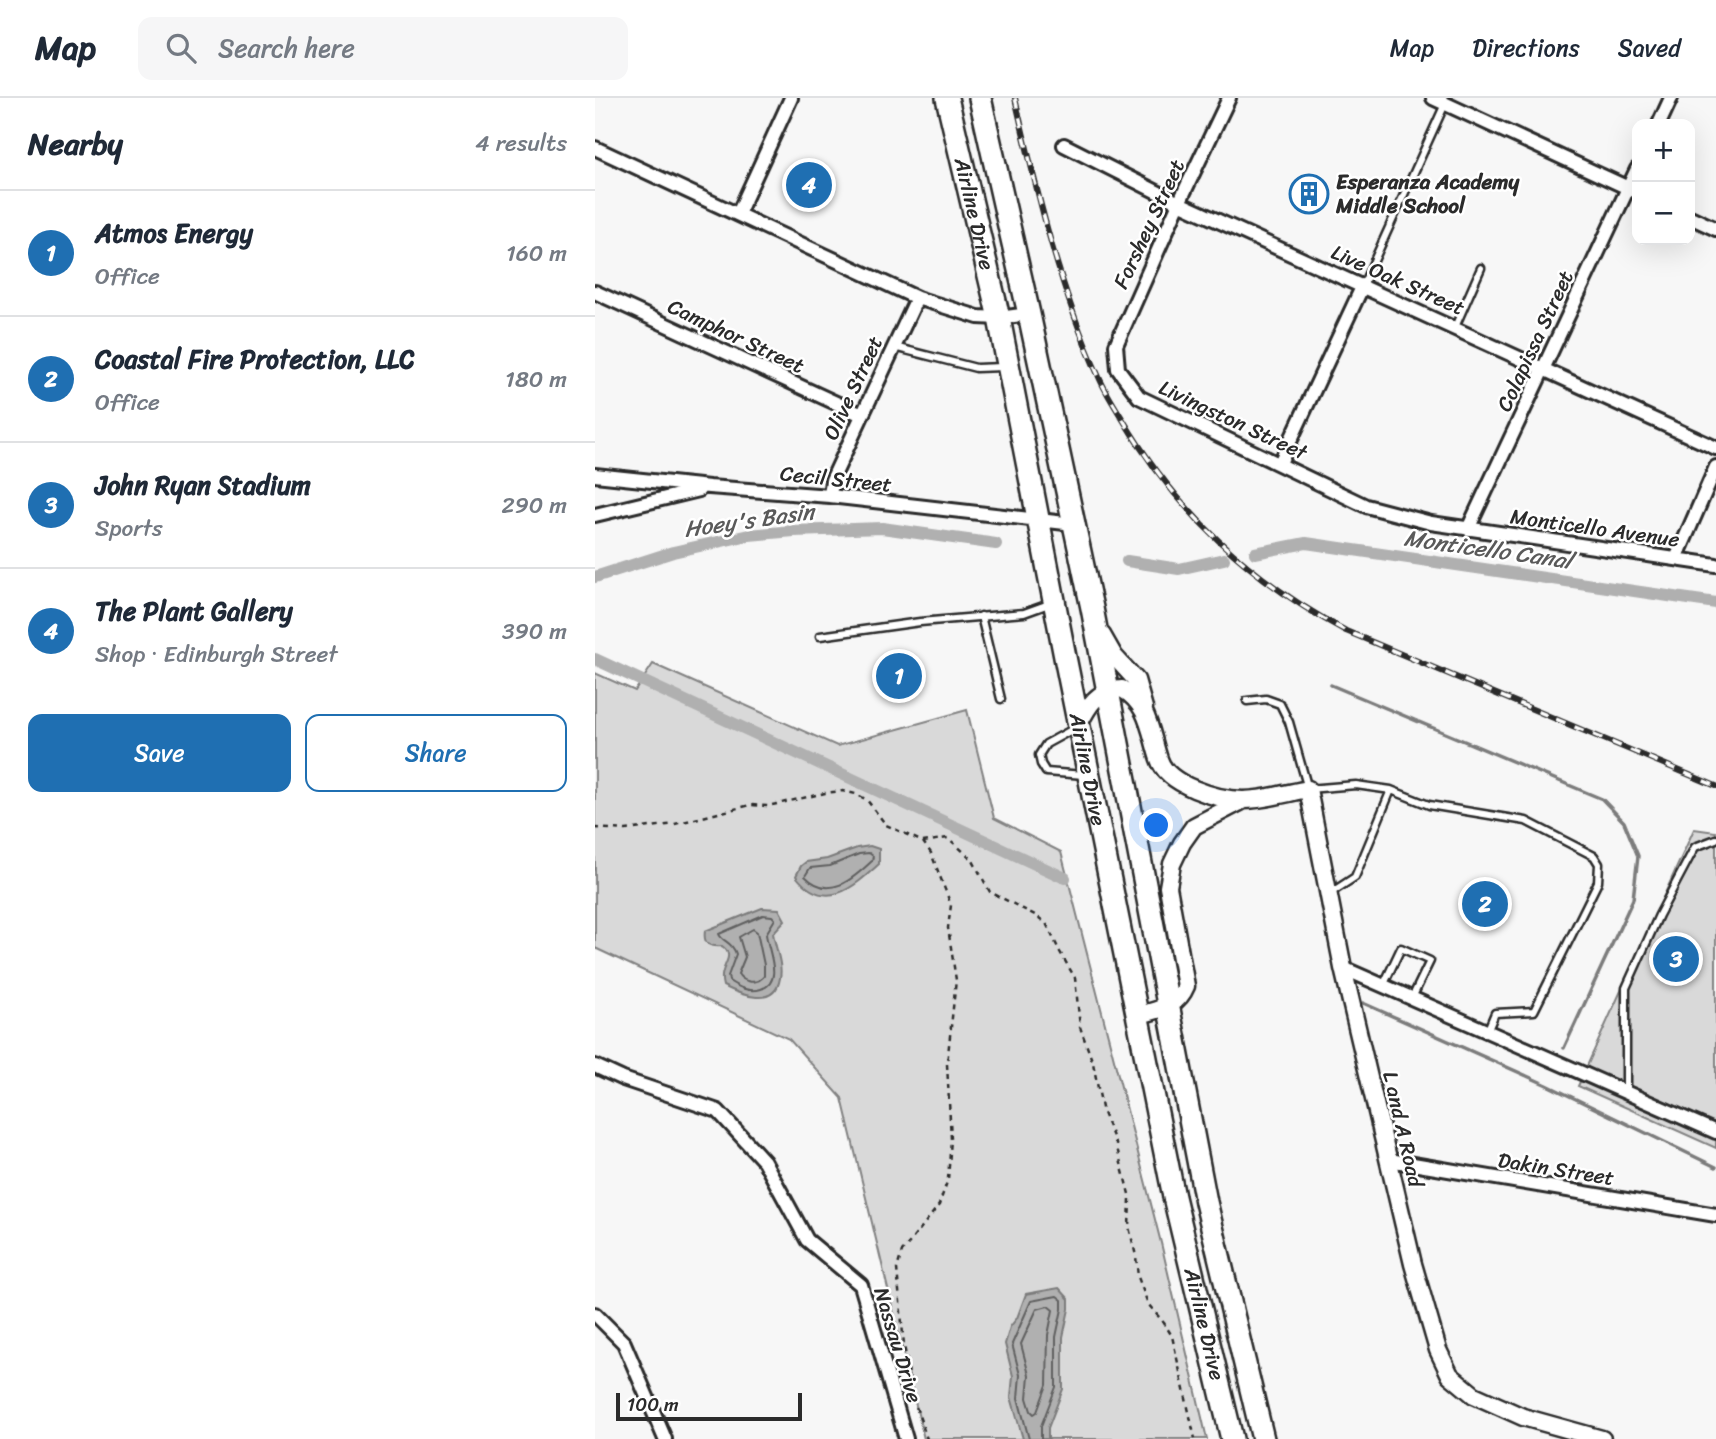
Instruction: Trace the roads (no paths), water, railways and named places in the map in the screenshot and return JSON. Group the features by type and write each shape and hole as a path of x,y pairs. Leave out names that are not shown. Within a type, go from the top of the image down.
{"highway":[{"name":"Airline Drive","path":"947,98 999,318 1174,1197 1232,1439"},
{"name":"Airline Drive","path":"980,98 1092,608 1206,1202 1263,1439"}],"street":[{"path":"738,214 790,98"},
{"name":"Forshey Street","path":"1118,369 1116,345 1179,202 1229,98"},
{"path":"1661,119 1671,98"},
{"path":"1442,100 1632,190"},
{"name":"Live Oak Street","path":"1064,145 1179,202 1716,448"},
{"path":"595,148 917,298 969,316 999,318 1029,314"},
{"name":"Colapissa Street","path":"1468,529 1542,367 1632,192"},
{"path":"1695,219 1716,229"},
{"path":"1280,463 1363,285"},
{"name":"Camphor Street","path":"595,292 862,415"},
{"name":"Olive Street","path":"830,496 832,480 917,298"},
{"name":"Livingston Street","path":"1118,369 1139,397 1366,506 1409,519 1468,529"},
{"path":"1676,559 1716,467"},
{"name":"Cecil Street","path":"595,475 830,496 1074,524"},
{"path":"595,515 709,487"},
{"name":"Monticello Avenue","path":"1468,529 1716,565"},
{"path":"1092,608 1108,648 1136,680 1160,763 1179,782 1212,796 1244,800 1308,789"},
{"path":"1079,726 1093,700 1108,691 1122,689 1145,710"},
{"name":"L and A Road","path":"1308,789 1343,968 1413,1264 1438,1350 1450,1375 1474,1395 1523,1417 1602,1439"},
{"path":"1137,1016 1181,999 1186,986 1168,887 1172,864 1182,843 1194,826 1244,800"},
{"path":"1343,968 1716,1132"},
{"name":"Nassau Drive","path":"595,1066 623,1079 718,1111 764,1161 807,1240 862,1285 904,1438"},
{"name":"Dakin Street","path":"1389,1160 1716,1215"},
{"path":"595,1314 624,1343 665,1439"}],"lane":[{"path":"1363,285 1442,100"},
{"path":"1455,327 1481,268"},
{"path":"894,347 976,368 1009,367"},
{"path":"820,636 920,622 1024,613 1054,602"},
{"path":"981,616 1001,698"},
{"path":"1247,701 1265,699 1280,704 1289,722 1308,789 1356,785 1391,790 1429,805 1526,821 1594,856 1599,864 1598,882 1534,1010 1495,1013 1487,1032"},
{"path":"1079,726 1046,744 1039,755 1046,772 1089,775"},
{"path":"1327,895 1355,877 1391,790"},
{"path":"1626,1093 1626,988 1659,915 1695,847 1716,839"},
{"path":"1383,987 1401,948 1430,961 1411,999"}],"water":[{"path":"870,846 879,849 879,864 839,893 818,893 796,876 806,862 827,859"},
{"path":"762,908 779,909 785,920 773,933 780,967 777,988 765,997 756,997 723,986 728,954 722,946 708,944 705,931"},
{"path":"1059,1288 1069,1299 1063,1337 1063,1389 1048,1428 1048,1439 1023,1439 1011,1397 1013,1376 1005,1344 1026,1294"}],"waterway":[{"name":"Hoey's Basin","path":"595,577 673,552 749,535 794,531 882,528 996,544"},
{"name":"Monticello Canal","path":"1255,553 1306,543 1716,603"},
{"path":"1127,561 1179,569 1224,559"},
{"path":"595,659 1065,878"},
{"path":"1331,685 1602,799 1624,822 1638,856 1633,899 1564,1048"},
{"path":"1363,1003 1547,1085 1716,1167"}],"railway":[{"path":"1015,98 1061,275 1101,382 1143,452 1167,484 1219,541 1278,589 1346,631 1716,786"}],"place":[{"name":"The Plant Gallery","path":"809,185"},
{"name":"Esperanza Academy Middle School","path":"1309,194"},
{"name":"Atmos Energy","path":"899,676"},
{"name":"Coastal Fire Protection, LLC","path":"1485,904"},
{"name":"John Ryan Stadium","path":"1676,959"}]}
